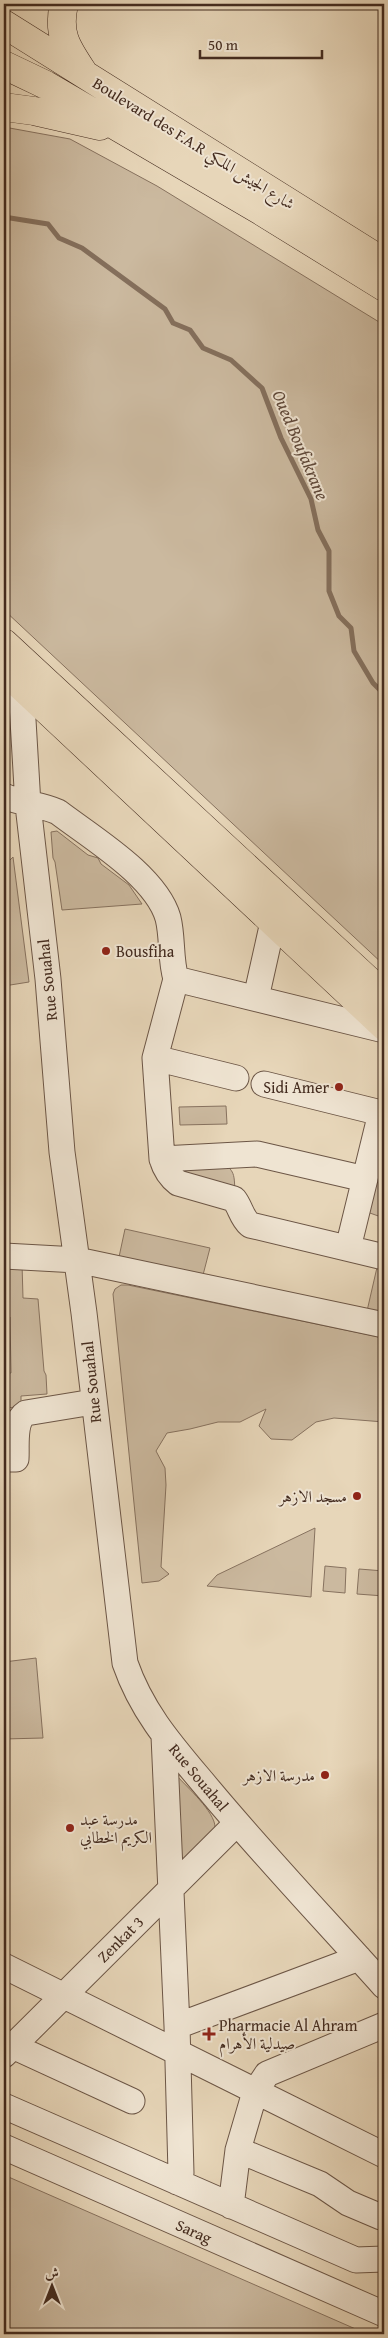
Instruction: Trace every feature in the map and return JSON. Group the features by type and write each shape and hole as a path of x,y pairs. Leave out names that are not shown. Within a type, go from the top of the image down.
{"main road":[{"path":"64,4 60,22 62,34 66,47 85,75"},
{"name":"Boulevard des F.A.R شارع الجيش الملكي","path":"4,24 384,262"},
{"name":"Boulevard des F.A.R شارع الجيش الملكي","path":"4,65 46,85 123,132 261,211 384,288"},
{"path":"4,108 34,111 123,132"},
{"path":"4,644 384,995"},
{"path":"12,678 384,1028"}],"street":[{"name":"Rue Souahal","path":"12,678 48,979 62,1152 77,1260 125,1663 134,1688 164,1736 237,1823 384,1986"},
{"path":"4,796 28,805 44,807 58,812 141,875 156,895 167,916 172,938 172,966 176,979 155,1058 164,1169 178,1183 234,1199 239,1206 241,1216 250,1225 384,1257"},
{"path":"256,998 273,922"},
{"path":"176,979 384,1028"},
{"path":"155,1058 236,1078"},
{"path":"264,1084 381,1113 348,1248"},
{"path":"162,1159 257,1154 365,1179"},
{"path":"4,1256 77,1260 384,1325"},
{"path":"4,1459 16,1459 18,1424 21,1416 26,1413 93,1402"},
{"path":"164,1736 178,2053 181,2173 177,2182"},
{"name":"Zenkat 3","path":"7,2047 64,1995 237,1823"},
{"path":"177,2026 359,1958"},
{"path":"4,1966 384,2155"},
{"path":"232,2206 238,2150 255,2092 267,2074 384,2025"},
{"path":"7,2047 132,2101"},
{"path":"4,2106 356,2260 384,2259"},
{"name":"Sarag","path":"4,2147 384,2314"},
{"path":"238,2150 320,2184 348,2203 381,2217 384,2216"}],"shaded area":[{"path":"4,127 70,139 157,186 384,325 384,965 4,610"},
{"path":"57,831 88,855 98,858 101,864 129,885 142,904 62,910 53,858 51,832"},
{"path":"13,857 29,982 4,986 4,866"},
{"path":"226,1106 227,1124 180,1125 179,1107"},
{"path":"223,1164 232,1172 235,1192 175,1171"},
{"path":"375,1179 384,1181 384,1218 367,1212"},
{"path":"125,1229 210,1248 203,1275 119,1257"},
{"path":"4,1262 22,1263 23,1298 38,1299 47,1394 21,1396 21,1407 4,1408 4,1373 11,1373 10,1317 4,1316"},
{"path":"378,1263 384,1265 384,1315 367,1311"},
{"path":"121,1285 384,1338 384,1422 334,1418 316,1422 292,1440 271,1439 259,1426 266,1409 240,1422 218,1422 167,1433 156,1451 165,1468 166,1485 161,1567 169,1574 159,1581 142,1583 113,1294 115,1289"},
{"path":"315,1528 311,1597 207,1586 217,1575"},
{"path":"325,1566 346,1568 345,1593 323,1591"},
{"path":"359,1569 384,1571 384,1596 357,1594"},
{"path":"36,1658 43,1738 4,1739 4,1662"},
{"path":"176,1775 206,1807 214,1821 215,1827 179,1864"},
{"path":"4,2175 367,2334 4,2334"}],"waterway":[{"name":"Oued Boufakrane","path":"4,217 48,224 59,238 82,248 165,309 173,323 190,330 203,348 231,360 262,388 281,438 311,499 318,530 329,551 329,591 339,616 351,628 354,651 373,683 384,694"}],"place":[{"name":"Bousfiha","path":"106,951"},
{"name":"Sidi Amer","path":"339,1087"},
{"name":"مسجد الازهر","path":"357,1496"},
{"name":"مدرسة الازهر","path":"325,1775"},
{"name":"مدرسة عبد الكريم الخطابي","path":"70,1828"},
{"name":"Pharmacie Al Ahram صيدلية الأهرام","path":"209,2034"}]}
